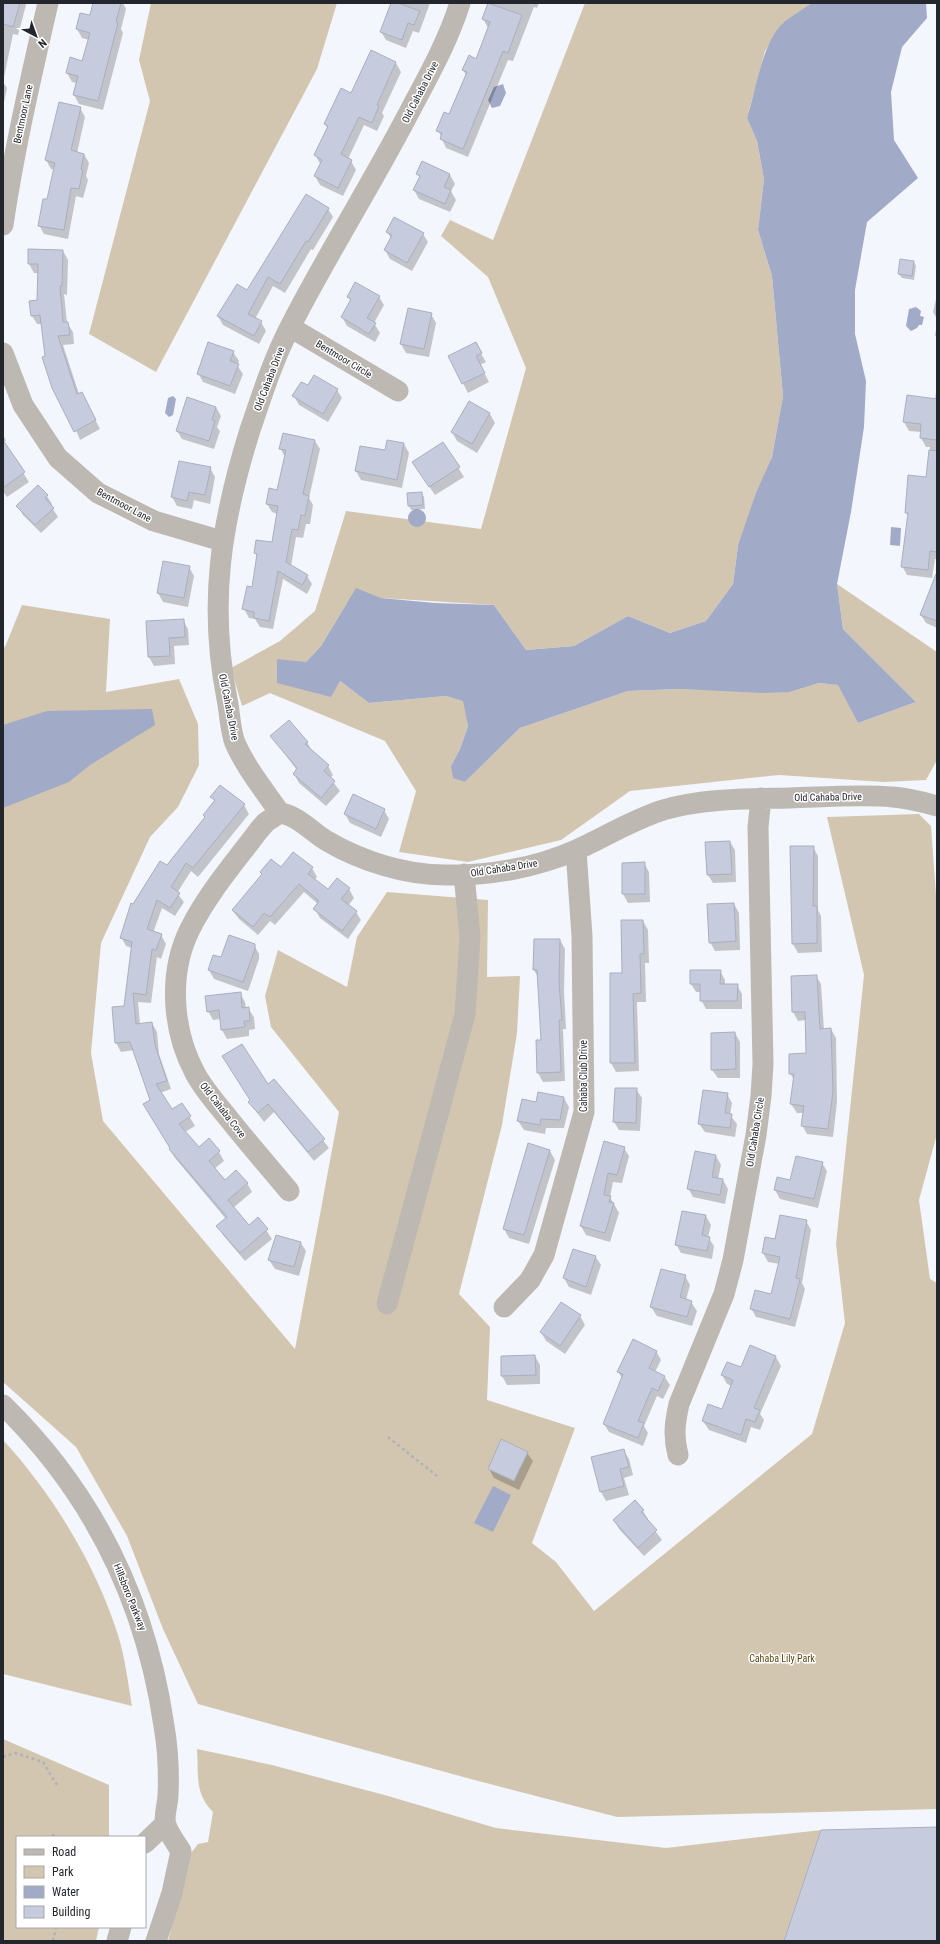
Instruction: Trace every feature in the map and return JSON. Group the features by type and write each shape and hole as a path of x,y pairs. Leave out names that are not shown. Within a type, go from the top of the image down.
{"street":[{"name":"Bentmoor Lane","path":"3,225 10,180 26,101 48,3"},
{"name":"Old Cahaba Drive","path":"460,3 436,61 397,136 290,327 263,391 240,464 222,541 219,564 218,638 222,672 234,740 250,770 280,813 288,814 319,836 338,847 391,867 418,874 445,876 520,867 546,861 576,850 634,820 664,810 714,801 761,798 893,797 937,806"},
{"name":"Bentmoor Circle","path":"290,327 398,391"},
{"name":"Bentmoor Lane","path":"4,358 23,405 58,458 98,493 154,522 222,541"},
{"name":"Old Cahaba Circle","path":"678,1455 674,1434 679,1404 724,1294 733,1260 761,1096 763,1064 758,828 761,798"},
{"name":"Old Cahaba Cove","path":"280,813 266,822 259,830 203,903 189,931 180,957 175,992 180,1033 195,1074 208,1093 289,1191"},
{"name":"Cahaba Club Drive","path":"504,1307 530,1280 544,1255 584,1112 582,936 576,850"},
{"path":"387,1304 465,1014 470,937 464,874"},
{"name":"Hillsboro Parkway","path":"3,1406 39,1442 89,1512 122,1575 142,1624 156,1676 164,1726 168,1780 165,1824"},
{"path":"146,1842 165,1824 181,1851 172,1893 156,1941"},
{"path":"117,1941 121,1928"}],"path":[{"path":"388,1437 438,1476"},
{"path":"3,1757 15,1753 43,1762 57,1785"},
{"path":"53,1941 56,1928"}],"green space":[{"path":"151,3 337,3 317,69 156,372 89,334 150,101 139,60"},
{"path":"585,3 812,3 783,23 765,51 747,118 757,141 764,179 758,230 772,276 783,396 772,457 738,545 733,584 706,621 670,633 628,616 574,646 526,650 494,605 381,598 347,603 321,646 306,662 340,681 369,703 446,696 464,701 468,726 460,749 451,766 465,782 520,728 628,691 680,689 790,692 819,683 839,685 858,723 916,702 843,629 837,584 937,652 937,760 926,780 884,782 779,775 630,791 561,840 468,862 399,852 416,791 385,741 270,693 242,706 231,668 280,641 315,611 346,511 481,529 526,368 488,277 441,236 450,220 493,240"},
{"name":"Cahaba Lily Park","path":"22,605 110,619 106,692 179,679 198,724 199,765 178,807 150,837 101,943 91,1053 103,1121 295,1349 339,1112 271,1027 265,996 278,950 347,987 357,937 387,892 488,900 487,977 520,976 517,1033 502,1125 459,1294 490,1327 487,1400 575,1428 532,1543 556,1562 594,1611 812,1434 845,1323 836,1244 864,975 827,817 919,814 931,826 937,909 937,1134 919,1200 930,1279 937,1283 937,1809 617,1817 467,1778 198,1704 163,1629 127,1536 76,1447 3,1382 3,648 5,647"},
{"path":"3,1440 39,1483 71,1531 98,1582 118,1635 132,1706 3,1674"},
{"path":"3,1739 109,1785 109,1836 16,1836 16,1928 99,1928 96,1941 3,1941"},
{"path":"197,1749 272,1765 388,1796 496,1828 666,1848 821,1830 784,1941 168,1941 188,1857 198,1844 208,1842 213,1812 207,1805 200,1791"}],"water":[{"path":"812,3 926,3 927,18 902,47 891,92 894,140 918,178 867,222 855,290 855,334 866,381 864,427 851,512 837,584 843,629 916,702 858,723 838,685 819,683 790,692 763,693 680,689 628,691 520,728 465,782 453,778 451,766 460,749 468,726 463,701 446,696 369,703 340,681 331,697 277,683 277,659 306,662 321,646 356,588 381,598 435,603 494,605 526,650 574,646 628,616 670,633 706,621 733,584 738,545 756,493 772,457 783,396 772,276 758,230 764,179 757,141 747,118 765,54 776,31 794,14"},
{"path":"503,84 506,93 500,106 492,108 488,100 494,87"},
{"path":"916,307 921,311 920,316 924,317 922,325 919,325 911,331 906,326 909,309"},
{"path":"173,396 176,399 173,415 169,417 165,413 168,398"},
{"path":"413,509 421,509 426,514 424,525 421,527 413,527 408,522 408,514"},
{"path":"891,527 901,528 900,546 890,545"},
{"path":"152,709 155,725 90,765 69,782 3,808 3,725 47,711"},
{"path":"493,1486 511,1495 493,1532 474,1523"}],"building":[{"path":"3,3 20,3 13,27 3,24"},
{"path":"93,3 121,3 116,22 118,23 98,101 73,95 78,76 66,73 70,57 82,61 90,33 76,29 80,13 90,15"},
{"path":"391,3 398,3 420,11 414,25 408,23 402,40 380,32"},
{"path":"488,3 522,15 508,53 503,51 463,149 440,139 442,133 436,131 444,112 449,114 467,72 462,70 469,55 476,59 490,22 482,19"},
{"path":"371,50 396,62 377,105 379,106 372,123 359,117 341,154 352,160 338,188 314,176 322,160 314,155 328,126 324,124 341,88 351,93"},
{"path":"59,102 81,107 71,150 84,154 81,169 83,170 79,189 71,188 64,230 38,226 43,199 47,199 55,163 45,160"},
{"path":"422,161 450,174 444,187 451,190 445,204 413,190 420,176 416,174"},
{"path":"306,194 329,208 308,242 306,241 280,284 268,277 248,314 262,321 254,336 217,316 237,284 247,290"},
{"path":"394,217 424,233 407,263 384,250 392,235 386,232"},
{"path":"28,249 63,250 62,286 60,286 63,322 68,322 70,335 58,336 77,394 82,392 96,420 74,432 52,388 42,357 45,356 40,315 31,316 29,301 37,300 38,264 28,264"},
{"path":"900,259 914,261 912,276 898,274"},
{"path":"355,282 380,296 367,318 376,323 369,334 341,317 351,299 347,297"},
{"path":"408,308 432,313 424,349 400,344"},
{"path":"208,342 234,351 230,361 239,364 230,386 197,374"},
{"path":"476,342 482,353 476,356 485,373 462,384 448,356"},
{"path":"314,375 338,389 323,414 292,396 301,382 308,385"},
{"path":"907,395 937,399 937,440 920,438 921,424 903,422"},
{"path":"187,397 216,407 212,420 215,421 209,441 176,431"},
{"path":"469,401 490,413 472,444 451,432"},
{"path":"283,433 315,440 303,494 309,496 305,516 301,515 298,530 292,529 286,562 308,575 302,585 278,571 269,621 254,618 254,612 242,609 247,586 252,587 257,554 254,553 256,540 272,542 278,506 266,504 269,488 277,490 286,450 279,449"},
{"path":"3,440 25,472 3,488"},
{"path":"387,440 404,443 397,480 355,471 360,446 385,450"},
{"path":"443,442 460,467 429,487 412,462"},
{"path":"929,450 937,451 937,552 930,551 928,570 901,567 908,513 905,513 908,475 926,477"},
{"path":"179,461 211,467 205,495 189,492 187,501 171,497"},
{"path":"38,485 48,495 45,498 54,508 35,525 16,506"},
{"path":"422,492 423,505 408,506 407,493"},
{"path":"163,561 190,566 184,598 157,593"},
{"path":"937,574 937,621 920,615"},
{"path":"184,619 185,637 169,638 170,656 148,657 146,621"},
{"path":"289,720 308,742 305,744 329,765 324,771 335,781 321,798 293,774 297,768 270,736"},
{"path":"220,785 245,804 193,868 186,863 171,887 180,893 170,908 157,900 147,929 162,934 156,950 152,949 146,995 133,993 136,1024 152,1022 155,1045 167,1081 156,1084 172,1109 182,1103 191,1116 179,1124 199,1147 209,1138 220,1151 209,1161 225,1180 236,1170 248,1183 228,1200 249,1225 258,1217 268,1229 240,1253 216,1226 227,1217 169,1149 170,1148 143,1104 150,1100 130,1042 115,1043 112,1007 124,1006 132,942 120,938 131,903 133,904 160,861 167,865 205,817 203,815 215,800 210,797"},
{"path":"353,794 385,809 376,829 344,814"},
{"path":"730,841 732,874 707,875 705,842"},
{"path":"790,846 814,846 813,906 817,906 817,943 792,944"},
{"path":"293,852 313,867 308,874 328,889 337,878 350,888 341,899 357,911 342,931 313,909 319,901 299,884 270,917 264,913 253,927 232,910 262,874 260,872 271,859 281,867"},
{"path":"645,862 645,894 622,894 622,863"},
{"path":"734,903 736,941 709,943 707,904"},
{"path":"621,920 643,920 644,954 640,954 641,993 633,994 635,1063 610,1063 610,973 622,973"},
{"path":"229,935 255,944 255,949 243,982 208,970 213,955 221,957"},
{"path":"534,939 560,939 559,982 562,1020 559,1020 561,1072 537,1073 536,1040 541,1040 537,970 533,970"},
{"path":"690,970 721,970 720,984 738,984 737,1001 700,1001 700,984 690,984"},
{"path":"817,975 820,1029 831,1028 833,1092 828,1129 801,1126 804,1106 790,1104 794,1074 789,1074 789,1054 806,1053 805,1012 792,1012 791,976"},
{"path":"241,992 242,1008 249,1007 250,1021 244,1021 245,1027 221,1030 219,1010 207,1012 205,996"},
{"path":"735,1032 736,1069 711,1070 711,1033"},
{"path":"242,1044 268,1084 274,1079 325,1139 308,1152 268,1104 258,1113 248,1102 250,1100 222,1056"},
{"path":"615,1088 637,1088 636,1123 613,1122"},
{"path":"703,1090 728,1093 725,1113 732,1114 730,1128 698,1124"},
{"path":"538,1092 564,1097 560,1120 541,1119 540,1125 517,1121 522,1099 536,1102"},
{"path":"604,1141 625,1147 617,1175 608,1173 604,1195 611,1196 609,1202 614,1203 605,1233 580,1226"},
{"path":"528,1143 550,1150 524,1235 503,1229"},
{"path":"695,1151 716,1155 712,1177 723,1179 720,1195 687,1189"},
{"path":"796,1156 823,1162 814,1199 774,1190 777,1177 790,1180"},
{"path":"682,1211 706,1215 702,1235 710,1237 707,1251 675,1245"},
{"path":"780,1215 807,1220 796,1278 800,1279 790,1319 750,1309 755,1290 771,1294 780,1257 762,1253 765,1237 775,1239"},
{"path":"276,1235 301,1242 294,1267 268,1260"},
{"path":"573,1249 596,1256 586,1287 563,1278"},
{"path":"661,1269 686,1275 680,1297 692,1301 687,1317 650,1307"},
{"path":"561,1302 581,1315 560,1346 540,1332"},
{"path":"633,1339 657,1351 649,1368 665,1376 658,1391 652,1388 638,1421 644,1423 638,1438 603,1424 623,1374 617,1372"},
{"path":"750,1345 776,1356 754,1408 760,1410 755,1422 746,1419 741,1435 702,1421 708,1404 722,1409 733,1380 721,1375 727,1362 741,1367"},
{"path":"535,1355 536,1375 501,1376 501,1356"},
{"path":"501,1439 528,1452 514,1481 488,1469"},
{"path":"624,1449 629,1467 620,1469 624,1486 600,1492 591,1457"},
{"path":"635,1500 644,1510 641,1512 657,1530 638,1548 613,1520"},
{"path":"937,1827 937,1941 784,1941 821,1830"}]}
